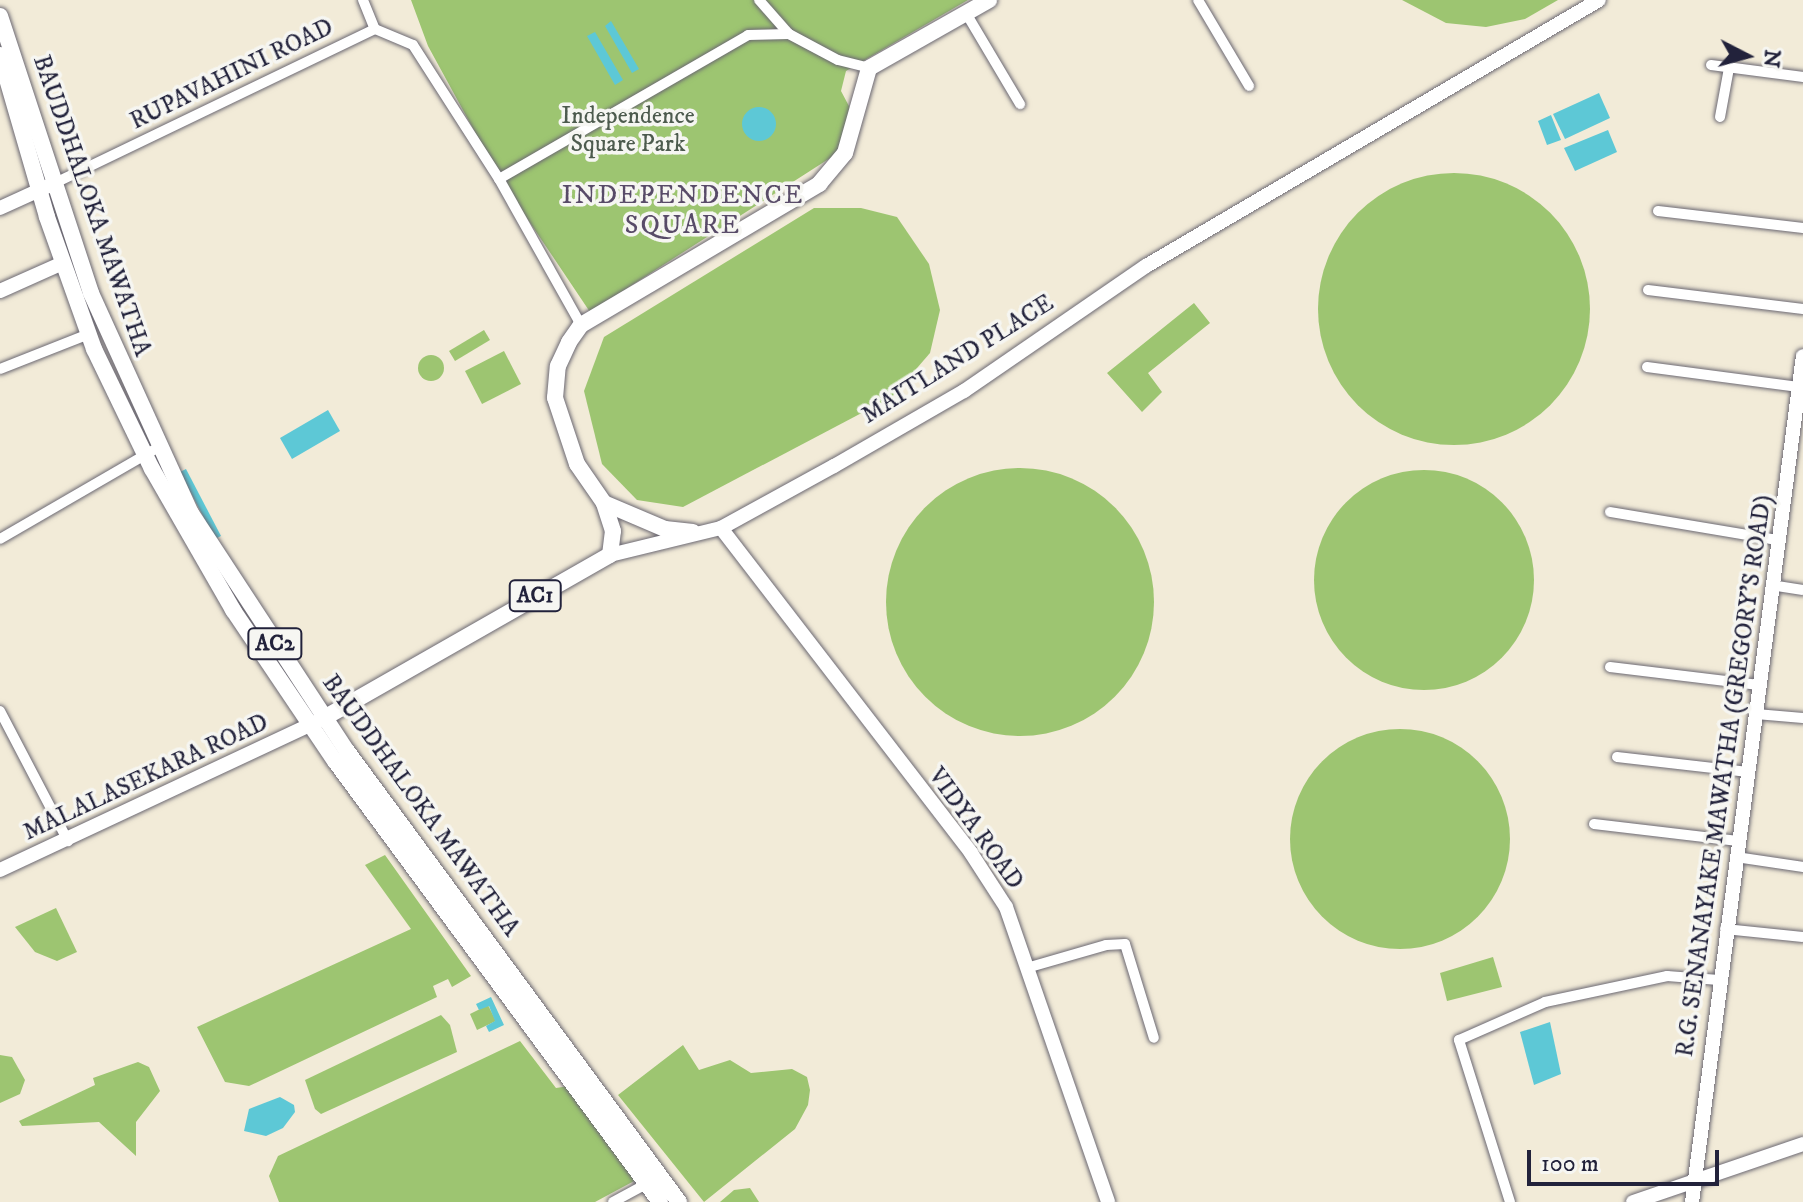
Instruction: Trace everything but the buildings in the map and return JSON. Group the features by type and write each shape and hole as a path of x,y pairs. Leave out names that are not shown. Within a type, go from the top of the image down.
{"main road":[{"path":"610,555 613,531 604,503 577,464 555,398 563,352 581,325 819,184 845,153 869,68 989,0"},
{"name":"BAUDDHALOKA MAWATHA","path":"0,16 48,187 63,263 89,334 151,452 318,721 653,1179 679,1202"},
{"name":"BAUDDHALOKA MAWATHA","path":"0,57 151,452"},
{"path":"604,503 665,529 693,532"},
{"name":"MAITLAND PLACE","path":"318,721 610,555"},
{"name":"BAUDDHALOKA MAWATHA","path":"653,1179 660,1202"}],"street":[{"path":"363,0 375,29 413,45 499,179 581,325"},
{"path":"759,0 789,34 838,60 869,68"},
{"path":"1213,0 1200,3 1249,86"},
{"name":"MAITLAND PLACE","path":"610,555 693,532 721,528 964,391 1146,266 1599,0"},
{"path":"966,13 1020,104"},
{"name":"RUPAVAHINI ROAD","path":"48,187 375,29"},
{"path":"499,179 748,35 789,34"},
{"path":"1711,65 1803,77"},
{"path":"1720,117 1729,68"},
{"path":"0,208 48,187"},
{"path":"1658,211 1803,228"},
{"path":"0,291 63,263"},
{"path":"1648,290 1803,309"},
{"path":"0,369 89,334"},
{"name":"R.G. SENANAYAKE MAWATHA (GREGORY'S ROAD)","path":"1692,1202 1777,540 1796,456 1803,356"},
{"path":"1647,367 1799,387"},
{"path":"0,539 151,452"},
{"path":"1610,512 1777,540"},
{"name":"VIDYA ROAD","path":"721,528 971,853 1006,907 1030,967 1108,1202"},
{"path":"1771,585 1803,590"},
{"path":"1610,667 1759,685"},
{"path":"0,711 68,841"},
{"path":"1756,714 1803,718"},
{"name":"MALALASEKARA ROAD","path":"0,870 68,841 318,721"},
{"path":"1617,757 1748,772"},
{"path":"1594,824 1738,841"},
{"path":"1736,857 1803,867"},
{"path":"1725,929 1803,937"},
{"path":"1030,967 1106,945 1125,944 1154,1038"},
{"path":"1510,1202 1459,1040 1545,1002 1667,976 1719,980"},
{"path":"1633,1202 1695,1177 1803,1144"},
{"path":"613,1202 653,1179"}],"green space":[{"name":"Independence Square Park","path":"411,0 968,0 846,71 841,91 850,108 838,153 590,312 500,178 428,46"},
{"path":"1402,0 1558,0 1525,19 1486,27 1446,23"},
{"path":"1454,173 1506,183 1550,213 1580,257 1590,309 1580,361 1550,405 1506,435 1454,445 1402,435 1358,405 1328,361 1318,309 1328,257 1358,213 1402,183"},
{"path":"814,208 861,208 897,217 929,264 940,310 930,353 892,397 683,507 637,500 602,464 584,391 604,337"},
{"path":"1194,303 1210,323 1148,373 1162,392 1142,412 1107,373"},
{"path":"484,330 490,340 455,361 449,351"},
{"path":"504,351 521,384 482,404 465,371"},
{"path":"431,355 440,359 444,368 440,377 431,381 422,377 418,368 422,359"},
{"path":"1007,468 1033,468 1071,478 1095,490 1115,507 1132,527 1149,563 1154,602 1149,641 1132,677 1115,697 1095,714 1059,731 1033,736 1007,736 981,731 945,714 916,687 891,641 886,615 886,589 891,563 908,527 935,498 981,473"},
{"path":"1424,470 1466,478 1502,502 1526,538 1534,580 1526,622 1502,658 1466,682 1424,690 1382,682 1346,658 1322,622 1314,580 1322,538 1346,502 1382,478"},
{"path":"1400,729 1442,737 1478,761 1502,797 1510,839 1502,881 1478,917 1442,941 1400,949 1358,941 1322,917 1298,881 1290,839 1298,797 1322,761 1358,737"},
{"path":"385,855 471,976 452,987 448,979 433,986 437,997 249,1086 225,1082 197,1027 411,929 365,865"},
{"path":"56,908 77,952 57,961 35,952 15,927"},
{"path":"1493,957 1502,987 1447,1001 1440,973"},
{"path":"488,1005 496,1021 477,1030 470,1014"},
{"path":"441,1015 450,1025 457,1052 321,1114 315,1109 305,1080"},
{"path":"520,1041 556,1088 569,1086 636,1180 595,1202 279,1202 269,1176 278,1156"},
{"path":"683,1045 699,1070 730,1060 751,1073 792,1069 807,1077 810,1090 808,1105 795,1129 704,1202 618,1095"},
{"path":"0,1055 12,1057 25,1080 20,1094 0,1103"},
{"path":"138,1062 149,1067 160,1091 136,1122 136,1156 99,1122 22,1126 19,1121 95,1085 93,1078"},
{"path":"750,1188 759,1202 720,1202 734,1190"}],"water":[{"path":"611,21 639,69 632,73 605,26"},
{"path":"595,32 623,80 615,85 587,36"},
{"path":"1599,93 1610,118 1565,139 1553,114"},
{"path":"759,107 771,112 776,124 771,136 759,141 747,136 742,124 747,112"},
{"path":"1551,115 1561,140 1547,145 1538,121"},
{"path":"1608,130 1617,152 1575,171 1564,148"},
{"path":"328,410 340,431 292,459 280,438"},
{"path":"186,469 221,536 215,539 180,472"},
{"path":"491,997 504,1025 489,1032 486,1026 495,1021 489,1006 479,1010 476,1004"},
{"path":"1550,1022 1561,1074 1534,1085 1520,1032"},
{"path":"280,1097 294,1105 295,1112 283,1128 266,1136 244,1131 249,1109"}],"district":[{"name":"INDEPENDENCE SQUARE","path":"683,211"}]}
